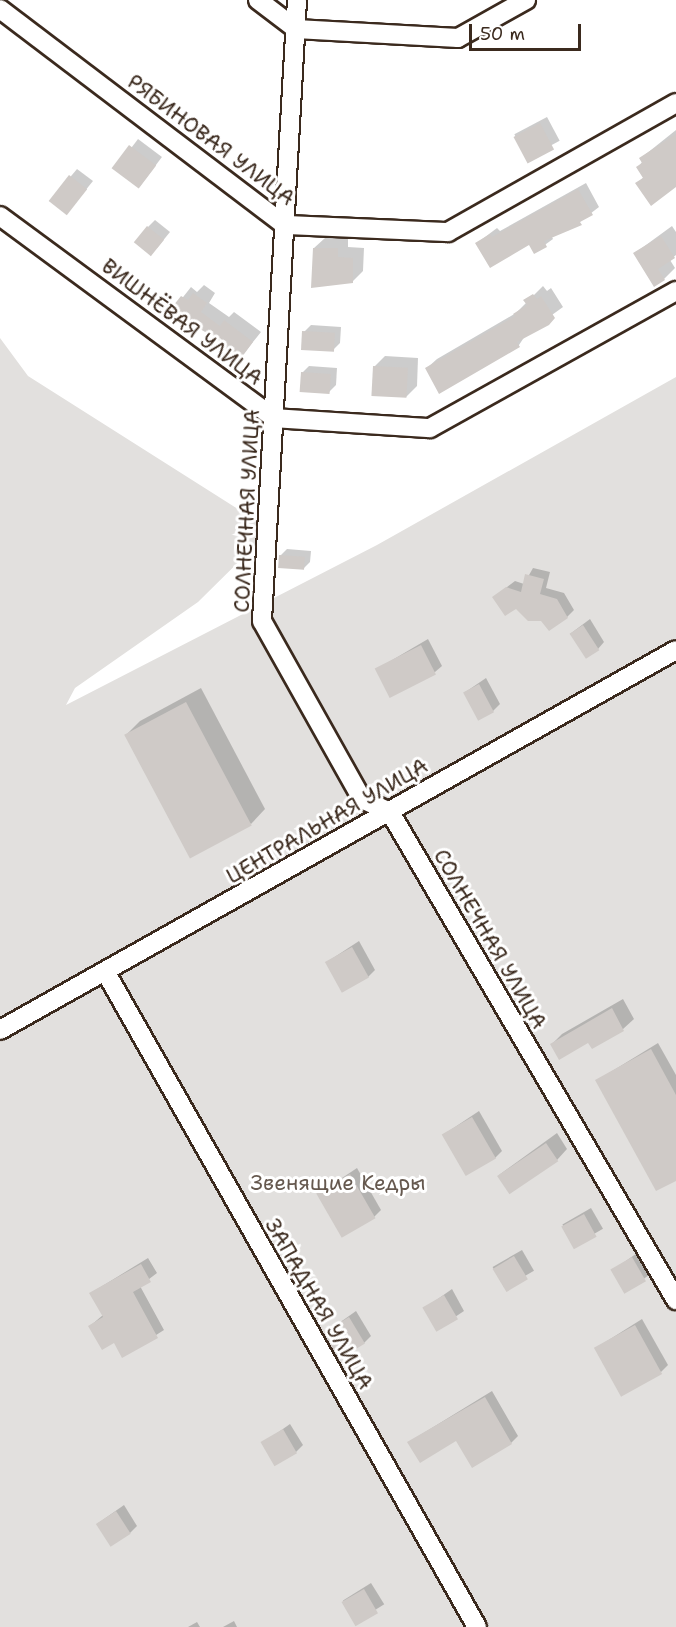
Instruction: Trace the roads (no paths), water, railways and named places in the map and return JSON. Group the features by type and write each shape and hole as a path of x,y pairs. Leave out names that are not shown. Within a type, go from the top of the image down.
{"street":[{"path":"258,0 296,29 458,38 526,0"},
{"name":"СОЛНЕЧНАЯ УЛИЦА","path":"297,0 262,621 362,799 390,812 676,1300"},
{"name":"РЯБИНОВАЯ УЛИЦА","path":"0,9 285,225 448,231 676,103"},
{"name":"ВИШНЁВАЯ УЛИЦА","path":"0,216 274,418"},
{"path":"274,418 430,428 676,291"},
{"name":"ЦЕНТРАЛЬНАЯ УЛИЦА","path":"0,1030 676,650"},
{"name":"ЗАПАДНАЯ УЛИЦА","path":"105,971 477,1627"}],"park label":[{"name":"Звенящие Кедры","path":"338,1183"}]}
